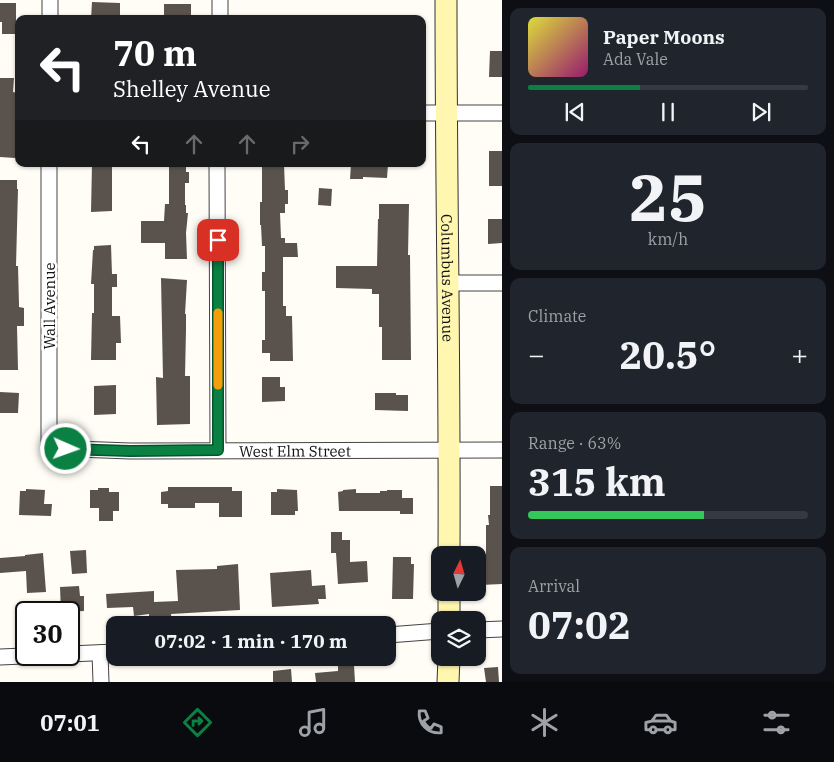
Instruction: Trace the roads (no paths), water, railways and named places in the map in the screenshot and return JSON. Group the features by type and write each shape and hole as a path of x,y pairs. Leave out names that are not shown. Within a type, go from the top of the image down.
{"street":[{"path":"50,0 50,15"},
{"path":"220,0 220,15"},
{"name":"Columbus Avenue","path":"446,0 449,546"},
{"path":"426,114 502,113"},
{"name":"Wall Avenue","path":"49,167 49,448"},
{"path":"217,167 218,450"},
{"path":"447,283 502,283"},
{"name":"West Elm Street","path":"49,448 130,451 502,450"},
{"path":"486,630 502,629"},
{"path":"396,635 431,633"},
{"path":"80,654 106,653"},
{"path":"0,657 15,656"},
{"path":"101,682 106,661"},
{"path":"448,666 448,682"}]}
